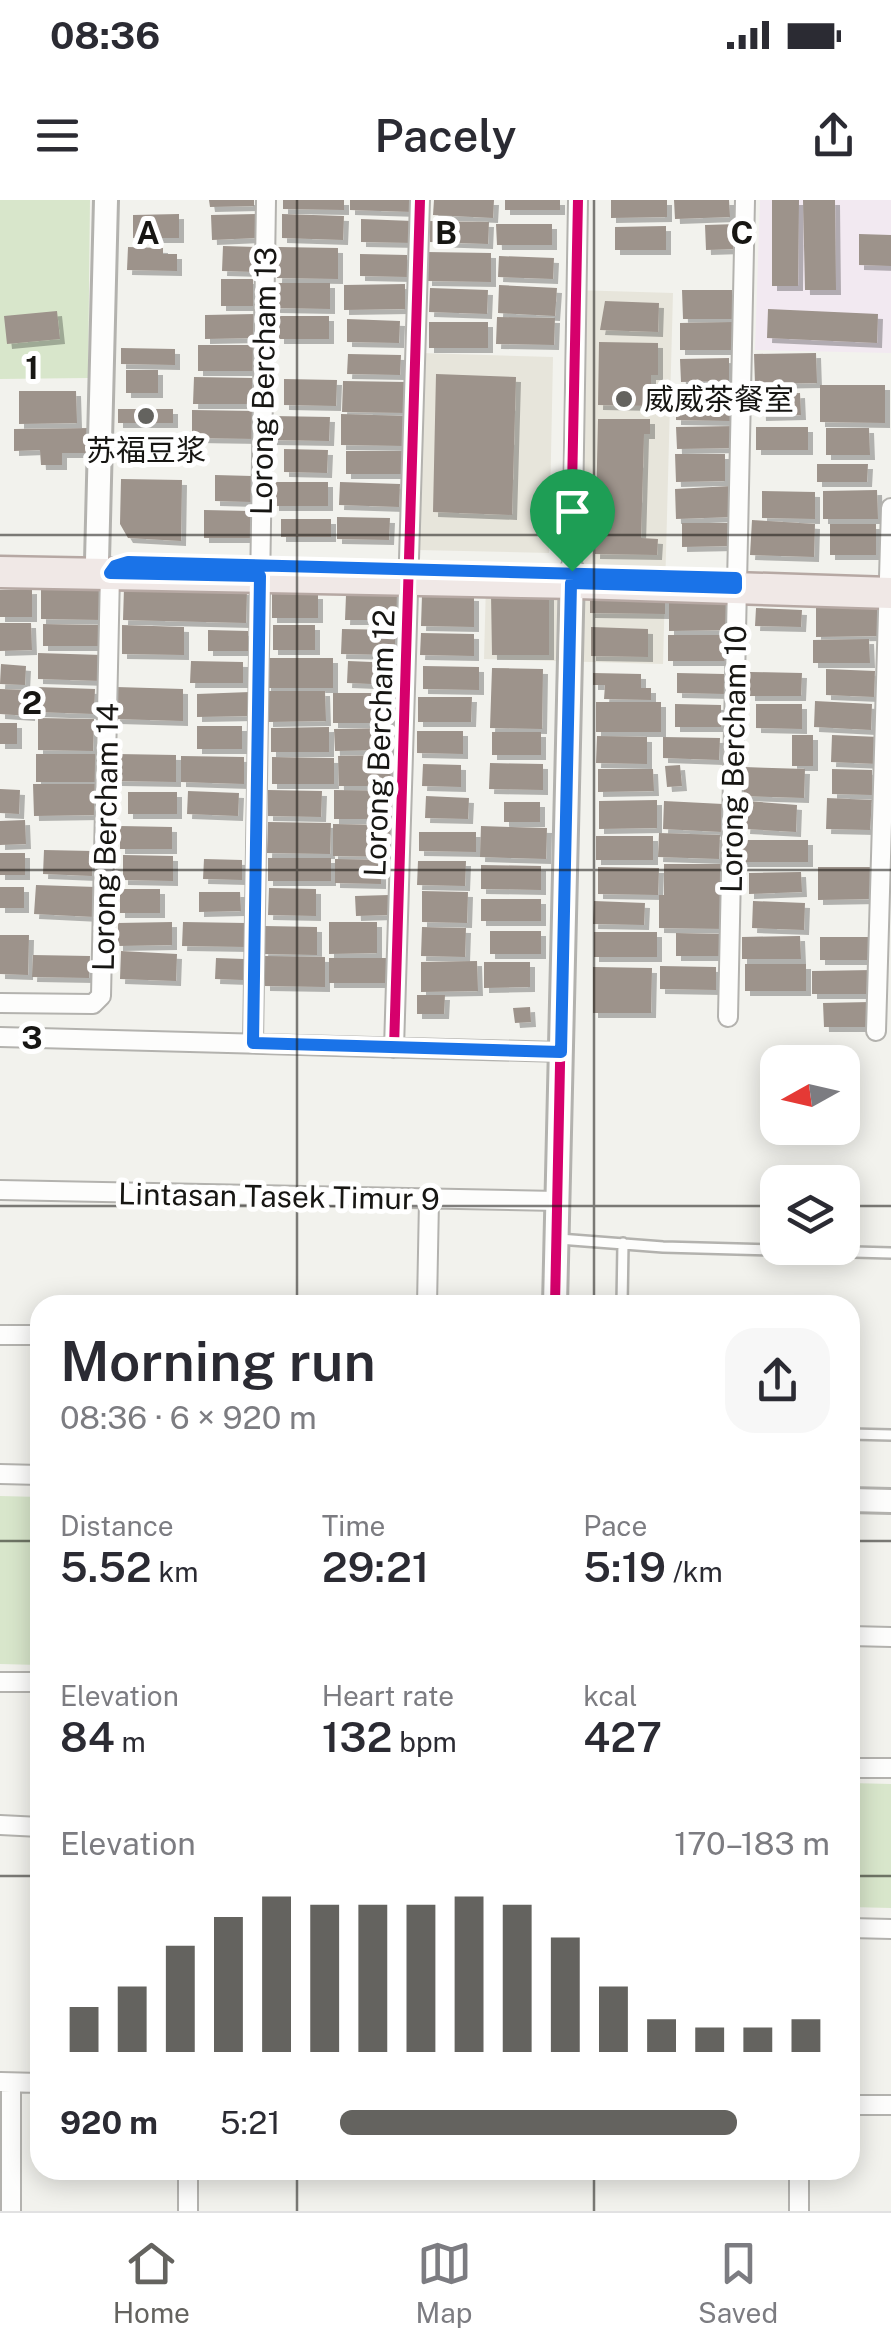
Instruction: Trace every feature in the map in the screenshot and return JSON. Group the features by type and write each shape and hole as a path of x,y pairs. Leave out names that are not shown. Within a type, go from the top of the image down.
{"main road":[{"path":"0,560 105,567 890,585"},
{"path":"0,572 105,567"}],"street":[{"name":"Lorong Bercham 14","path":"0,1003 93,1004 101,996 106,200"},
{"name":"Lorong Bercham 13","path":"253,1043 266,200"},
{"name":"Lorong Bercham 12","path":"394,1048 420,200"},
{"path":"555,1295 578,200"},
{"name":"Lorong Bercham 10","path":"728,1018 745,200"},
{"path":"876,1031 891,508"},
{"path":"0,1037 561,1052"},
{"name":"Lintasan Tasek Timur 9","path":"0,1190 557,1201"},
{"path":"427,1295 429,1200"},
{"path":"0,1335 30,1336"},
{"path":"0,1474 30,1475"},
{"path":"860,1500 891,1501"},
{"path":"860,1636 891,1637"},
{"path":"0,1682 30,1682"},
{"path":"860,1768 891,1768"},
{"path":"0,1825 30,1826"},
{"path":"860,1928 891,1929"},
{"path":"11,2211 5,2083 30,2084"},
{"path":"860,2105 891,2105"},
{"path":"188,2180 188,2211"},
{"path":"799,2180 799,2211"}],"lane":[{"path":"556,1239 664,1248 891,1252"},
{"path":"622,1243 622,1295"},
{"path":"860,1434 891,1435"}],"shaded area":[{"path":"760,200 891,200 891,353 755,350"},
{"path":"574,290 673,293 663,664 484,659 486,583 570,583"},
{"path":"421,353 553,357 549,553 417,550"}],"green space":[{"path":"0,200 90,200 88,378 0,379"},
{"path":"0,1496 30,1497 30,1665 0,1664"},
{"path":"860,1783 891,1784 891,1908 860,1907"}],"building":[{"path":"209,200 254,200 254,206 210,207"},
{"path":"283,200 344,200 344,210 283,209"},
{"path":"350,200 413,200 413,212 350,210"},
{"path":"434,200 494,200 493,218 433,215"},
{"path":"505,200 560,200 560,210 505,210"},
{"path":"611,200 667,200 667,217 611,218"},
{"path":"674,200 729,200 730,217 675,219"},
{"path":"772,200 799,200 798,286 772,286"},
{"path":"803,200 835,200 836,290 805,290"},
{"path":"179,214 179,238 133,238 133,215"},
{"path":"258,214 258,238 212,240 211,215"},
{"path":"282,214 344,216 343,240 282,238"},
{"path":"361,219 413,221 413,243 361,242"},
{"path":"430,221 489,222 488,244 430,242"},
{"path":"496,224 552,224 552,245 497,245"},
{"path":"737,224 737,249 706,250 705,225"},
{"path":"666,226 666,250 615,250 615,227"},
{"path":"859,234 891,235 891,266 859,265"},
{"path":"223,246 256,247 256,272 222,271"},
{"path":"128,247 163,248 163,254 177,254 177,271 127,270"},
{"path":"278,247 338,248 338,279 277,278"},
{"path":"427,252 491,253 491,282 427,281"},
{"path":"360,254 407,255 407,277 360,276"},
{"path":"499,256 554,258 553,279 498,277"},
{"path":"221,279 253,279 253,306 221,306"},
{"path":"275,283 330,283 330,309 275,308"},
{"path":"405,284 405,309 344,310 344,285"},
{"path":"499,285 557,288 555,316 498,313"},
{"path":"430,288 488,290 487,314 429,312"},
{"path":"682,290 732,290 732,319 683,319"},
{"path":"605,301 659,303 658,332 600,330"},
{"path":"768,309 878,314 877,343 767,338"},
{"path":"57,311 60,339 7,344 4,316"},
{"path":"255,314 255,338 205,339 205,315"},
{"path":"279,316 329,316 329,339 279,339"},
{"path":"497,317 555,318 554,345 496,344"},
{"path":"347,319 400,321 399,343 347,342"},
{"path":"429,322 488,322 488,348 429,348"},
{"path":"734,322 734,350 680,350 680,323"},
{"path":"599,342 658,343 658,375 651,375 651,406 598,405"},
{"path":"198,345 255,345 255,371 198,371"},
{"path":"121,348 175,349 175,365 121,364"},
{"path":"816,353 817,383 755,384 754,354"},
{"path":"348,354 401,355 400,375 347,374"},
{"path":"729,358 729,381 681,382 680,359"},
{"path":"126,370 158,370 158,393 126,393"},
{"path":"436,374 516,377 512,515 433,512"},
{"path":"194,377 252,378 252,404 193,404"},
{"path":"284,379 337,380 336,406 284,405"},
{"path":"343,381 407,382 407,413 342,412"},
{"path":"820,385 885,385 885,423 820,422"},
{"path":"676,387 730,387 730,421 676,420"},
{"path":"19,391 76,391 77,423 19,424"},
{"path":"800,393 801,415 761,416 760,395"},
{"name":"苏福豆浆","path":"118,409 173,409 173,423 118,423"},
{"path":"192,410 257,411 257,439 192,438"},
{"path":"341,414 406,416 405,446 341,445"},
{"path":"272,416 330,417 329,441 272,440"},
{"path":"598,419 650,419 650,434 644,434 641,538 658,539 657,555 595,554"},
{"path":"735,426 736,448 677,449 676,427"},
{"path":"756,427 808,427 808,450 756,450"},
{"path":"90,428 91,453 62,453 62,465 41,465 40,450 14,451 14,429"},
{"path":"826,428 869,428 870,455 826,455"},
{"path":"284,449 328,450 327,473 284,472"},
{"path":"346,451 403,451 402,474 346,474"},
{"path":"675,454 725,454 725,481 676,482"},
{"path":"817,464 868,464 867,482 817,482"},
{"path":"215,475 252,476 251,502 215,501"},
{"path":"121,479 182,480 181,541 128,538 120,524"},
{"path":"274,482 328,482 328,506 274,506"},
{"path":"340,482 400,484 399,507 339,505"},
{"path":"731,486 732,517 676,519 675,489"},
{"path":"877,490 878,519 823,519 823,491"},
{"path":"762,491 815,492 815,519 762,518"},
{"path":"204,510 250,511 250,538 204,538"},
{"path":"337,517 390,518 389,540 337,539"},
{"path":"281,519 331,519 331,537 281,537"},
{"path":"752,520 815,524 814,557 750,555"},
{"path":"682,523 730,523 731,546 682,547"},
{"path":"830,524 876,524 876,555 830,555"},
{"path":"41,585 103,585 103,620 41,619"},
{"path":"124,588 247,590 246,623 123,620"},
{"path":"32,589 32,617 0,617 0,590"},
{"path":"272,594 318,594 318,618 272,618"},
{"path":"491,594 549,595 549,655 492,655"},
{"path":"346,595 398,595 398,620 345,620"},
{"path":"422,595 474,596 474,627 421,626"},
{"path":"727,597 728,630 669,631 669,598"},
{"path":"590,598 665,598 665,614 590,613"},
{"path":"816,603 877,603 877,636 816,637"},
{"path":"756,608 802,610 801,627 755,626"},
{"path":"0,623 31,623 32,650 0,651"},
{"path":"43,624 100,625 100,646 43,646"},
{"path":"122,625 184,627 184,655 122,654"},
{"path":"273,625 315,625 315,650 273,650"},
{"path":"591,627 648,629 648,657 591,656"},
{"path":"342,629 395,630 395,655 341,654"},
{"path":"208,630 248,631 248,651 208,651"},
{"path":"421,633 474,634 474,656 420,655"},
{"path":"668,635 730,635 730,661 668,661"},
{"path":"869,639 870,663 813,663 813,640"},
{"path":"38,653 102,655 102,681 38,679"},
{"path":"266,658 333,658 333,688 266,688"},
{"path":"191,661 243,662 243,683 190,683"},
{"path":"348,661 396,663 396,685 347,683"},
{"path":"1,664 26,666 25,685 0,684"},
{"path":"423,666 479,667 479,690 423,689"},
{"path":"492,668 543,669 542,729 490,728"},
{"path":"826,669 875,671 874,697 826,695"},
{"path":"750,672 802,673 801,696 750,696"},
{"path":"593,673 641,674 641,688 651,688 651,700 604,699 605,685 593,685"},
{"path":"677,673 724,674 724,694 677,693"},
{"path":"37,687 95,689 94,714 36,712"},
{"path":"116,687 183,689 183,721 115,719"},
{"path":"0,689 31,690 30,716 0,714"},
{"path":"268,691 325,691 326,721 268,722"},
{"path":"250,692 251,716 197,717 197,694"},
{"path":"333,693 399,693 399,723 333,723"},
{"path":"418,697 472,697 471,722 418,722"},
{"path":"815,701 872,704 871,730 814,727"},
{"path":"596,702 661,702 661,732 596,732"},
{"path":"675,704 721,705 721,727 675,727"},
{"path":"756,704 802,704 802,729 756,728"},
{"path":"38,718 94,719 93,751 38,750"},
{"path":"0,723 17,723 17,744 0,744"},
{"path":"197,726 242,726 242,749 197,749"},
{"path":"329,727 329,752 271,752 271,728"},
{"path":"388,728 389,750 335,751 334,729"},
{"path":"417,731 463,731 463,754 417,753"},
{"path":"492,732 541,732 541,755 492,755"},
{"path":"792,735 813,735 813,766 792,766"},
{"path":"832,735 879,737 878,764 831,762"},
{"path":"597,736 647,737 647,764 596,763"},
{"path":"663,737 720,738 719,760 663,758"},
{"path":"36,754 101,754 101,782 36,782"},
{"path":"117,754 176,755 176,782 117,781"},
{"path":"390,755 391,786 339,786 338,756"},
{"path":"181,756 244,757 244,784 181,782"},
{"path":"272,757 334,758 334,784 272,784"},
{"path":"490,763 543,764 543,790 489,789"},
{"path":"423,764 461,765 461,787 422,786"},
{"path":"680,765 682,786 667,787 665,766"},
{"path":"744,767 805,769 804,798 743,796"},
{"path":"598,769 653,769 654,791 598,792"},
{"path":"832,769 872,770 872,795 832,794"},
{"path":"33,784 96,784 96,815 34,816"},
{"path":"0,789 20,790 19,814 0,813"},
{"path":"268,790 322,791 321,817 268,816"},
{"path":"334,790 398,791 397,819 334,819"},
{"path":"188,791 239,793 238,816 187,814"},
{"path":"128,792 177,792 177,814 128,814"},
{"path":"426,796 469,798 468,819 425,818"},
{"path":"827,798 872,800 870,830 826,829"},
{"path":"657,800 657,828 599,829 599,801"},
{"path":"664,801 723,804 722,832 663,829"},
{"path":"747,801 797,805 796,832 745,829"},
{"path":"504,802 540,802 540,822 504,822"},
{"path":"25,820 26,844 0,845 0,821"},
{"path":"268,822 331,823 330,854 267,853"},
{"path":"333,824 398,825 397,857 333,856"},
{"path":"120,826 172,827 172,849 120,849"},
{"path":"481,826 547,828 546,859 480,857"},
{"path":"419,832 476,832 476,852 419,851"},
{"path":"659,833 720,835 719,859 658,857"},
{"path":"596,836 653,836 653,860 596,860"},
{"path":"741,840 808,840 808,862 741,862"},
{"path":"44,850 93,851 92,876 43,874"},
{"path":"0,853 25,853 25,875 0,875"},
{"path":"123,855 173,856 173,881 123,880"},
{"path":"268,858 331,858 331,881 268,881"},
{"path":"204,859 242,860 242,880 203,879"},
{"path":"335,859 381,860 381,884 335,883"},
{"path":"418,861 466,861 465,886 417,885"},
{"path":"664,864 722,864 725,929 659,928"},
{"path":"481,865 541,866 541,890 481,889"},
{"path":"598,867 659,868 658,895 598,894"},
{"path":"818,867 874,867 874,899 818,900"},
{"path":"801,872 802,892 749,894 749,873"},
{"path":"36,885 96,887 95,917 34,914"},
{"path":"0,887 24,887 24,908 0,908"},
{"path":"269,888 316,889 316,916 268,915"},
{"path":"120,889 160,889 160,913 120,913"},
{"path":"422,891 468,892 467,923 422,922"},
{"path":"199,892 240,892 241,911 199,912"},
{"path":"389,895 389,915 356,916 355,896"},
{"path":"481,899 541,899 541,921 481,921"},
{"path":"594,901 645,903 644,925 593,924"},
{"path":"753,901 805,903 804,930 752,928"},
{"path":"172,922 172,945 118,946 118,923"},
{"path":"183,922 246,923 246,947 182,946"},
{"path":"329,922 377,922 377,953 329,954"},
{"path":"264,926 317,927 317,955 263,954"},
{"path":"422,927 466,928 465,957 421,956"},
{"path":"490,931 541,931 541,954 490,954"},
{"path":"594,932 657,932 657,957 594,957"},
{"path":"676,933 721,934 721,956 676,956"},
{"path":"0,935 29,935 28,975 0,974"},
{"path":"800,936 801,959 742,959 742,937"},
{"path":"820,937 870,937 870,960 820,960"},
{"path":"121,951 177,954 176,981 120,979"},
{"path":"33,955 90,956 89,978 32,977"},
{"path":"265,956 325,957 325,987 265,986"},
{"path":"216,958 244,959 243,980 215,979"},
{"path":"329,958 390,958 390,983 329,983"},
{"path":"477,961 478,991 421,992 421,962"},
{"path":"484,962 530,962 530,987 484,988"},
{"path":"745,964 806,964 806,991 745,991"},
{"path":"660,966 716,967 716,990 660,989"},
{"path":"593,967 652,968 651,1013 593,1013"},
{"path":"873,970 873,994 812,994 812,971"},
{"path":"417,995 445,995 444,1014 417,1014"},
{"path":"870,1002 871,1027 824,1027 823,1003"},
{"path":"530,1007 531,1022 515,1023 513,1008"}],"cycle path":[{"path":"394,1048 420,200"},
{"path":"555,1295 578,200"}],"place":[{"name":"威威茶餐室","path":"624,399"},
{"name":"苏福豆浆","path":"146,416"}],"route":[{"path":"128,562 572,571 736,578 736,588 571,583 561,1052 253,1043 260,576 110,573 112,569 128,562"}]}
